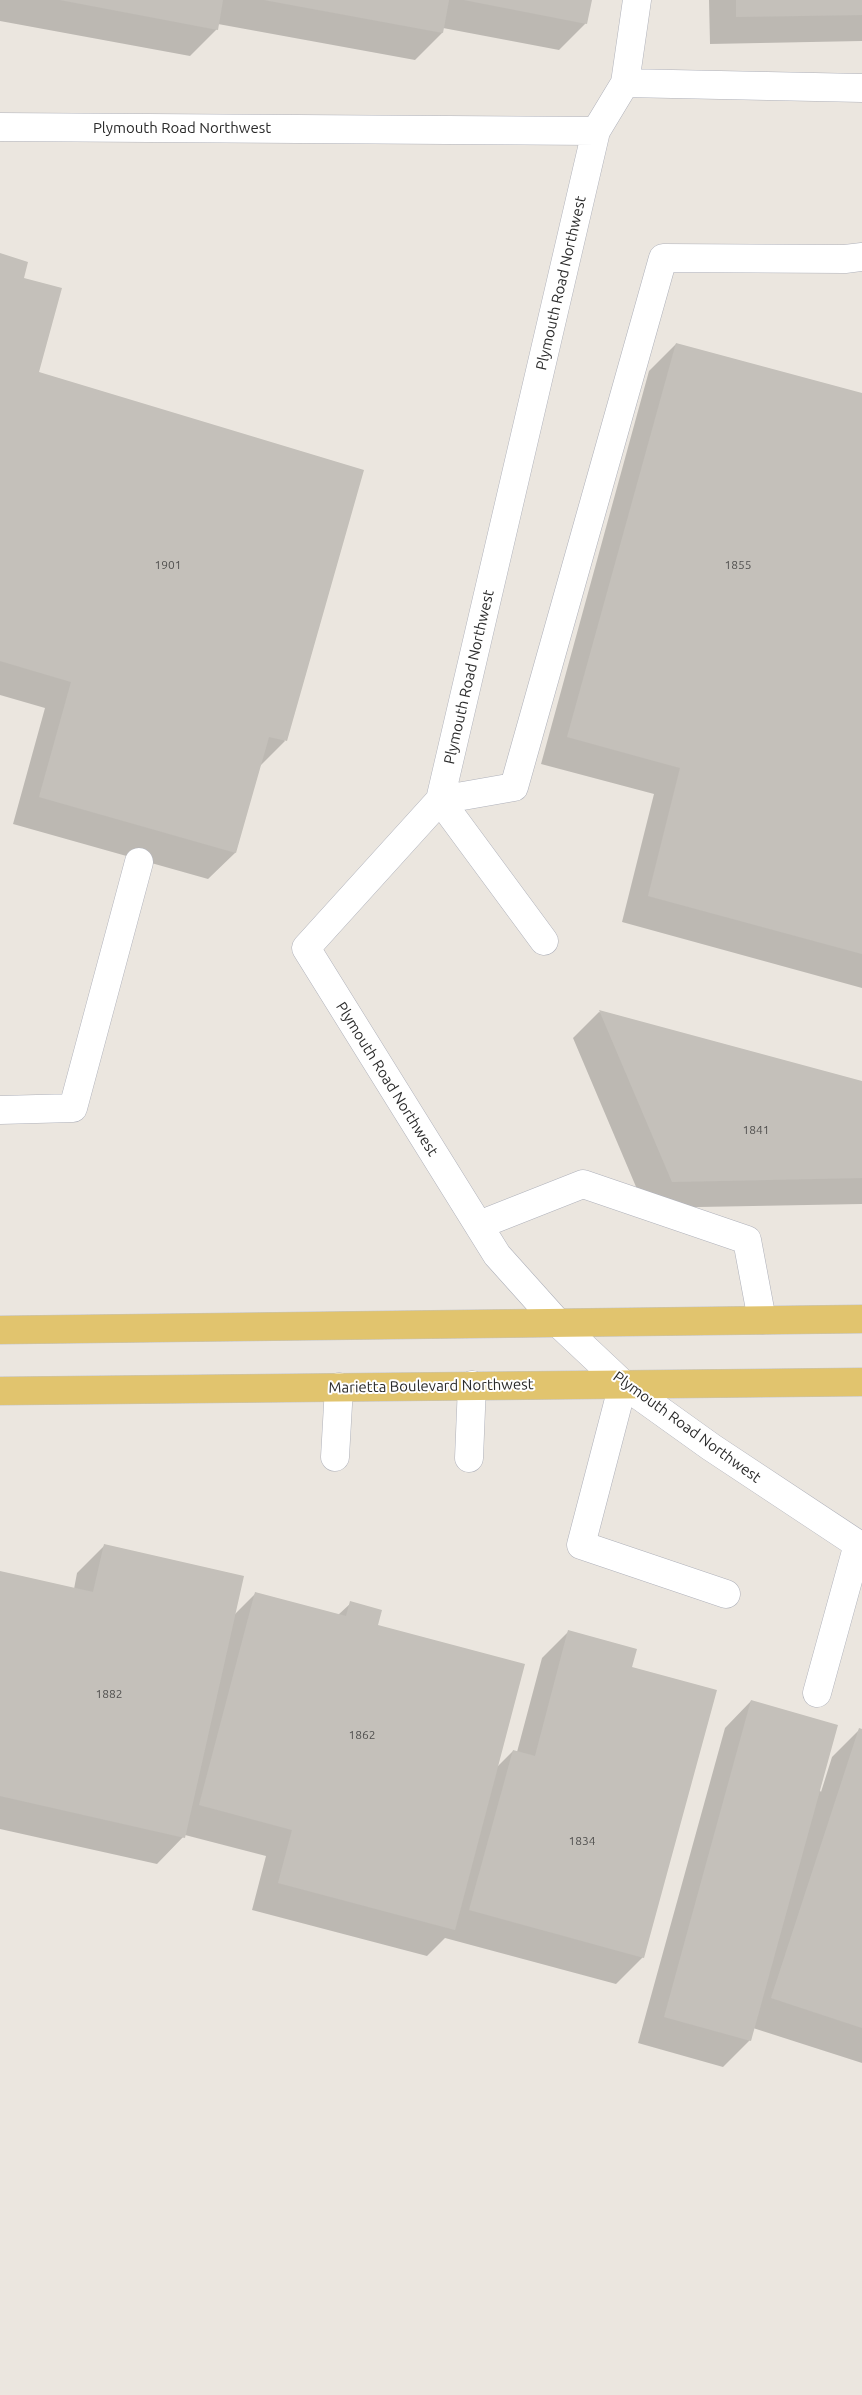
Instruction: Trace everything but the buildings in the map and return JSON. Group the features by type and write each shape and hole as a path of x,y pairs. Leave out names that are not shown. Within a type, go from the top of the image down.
{"main road":[{"path":"0,1330 862,1319"},
{"name":"Marietta Boulevard Northwest","path":"0,1391 862,1382"}],"street":[{"path":"596,131 625,83 637,0"},
{"path":"625,83 862,88"},
{"name":"Plymouth Road Northwest","path":"0,127 596,131 440,800 306,948 497,1255 557,1322 623,1384 710,1447 860,1546"},
{"path":"544,941 440,800 514,787 663,258 845,259 862,257"},
{"path":"0,1110 73,1108 139,862"},
{"path":"478,1225 583,1184 746,1240 762,1320"},
{"path":"623,1384 580,1545 726,1594"},
{"path":"469,1458 472,1385"},
{"path":"335,1457 338,1387"},
{"path":"817,1693 860,1546"}]}
